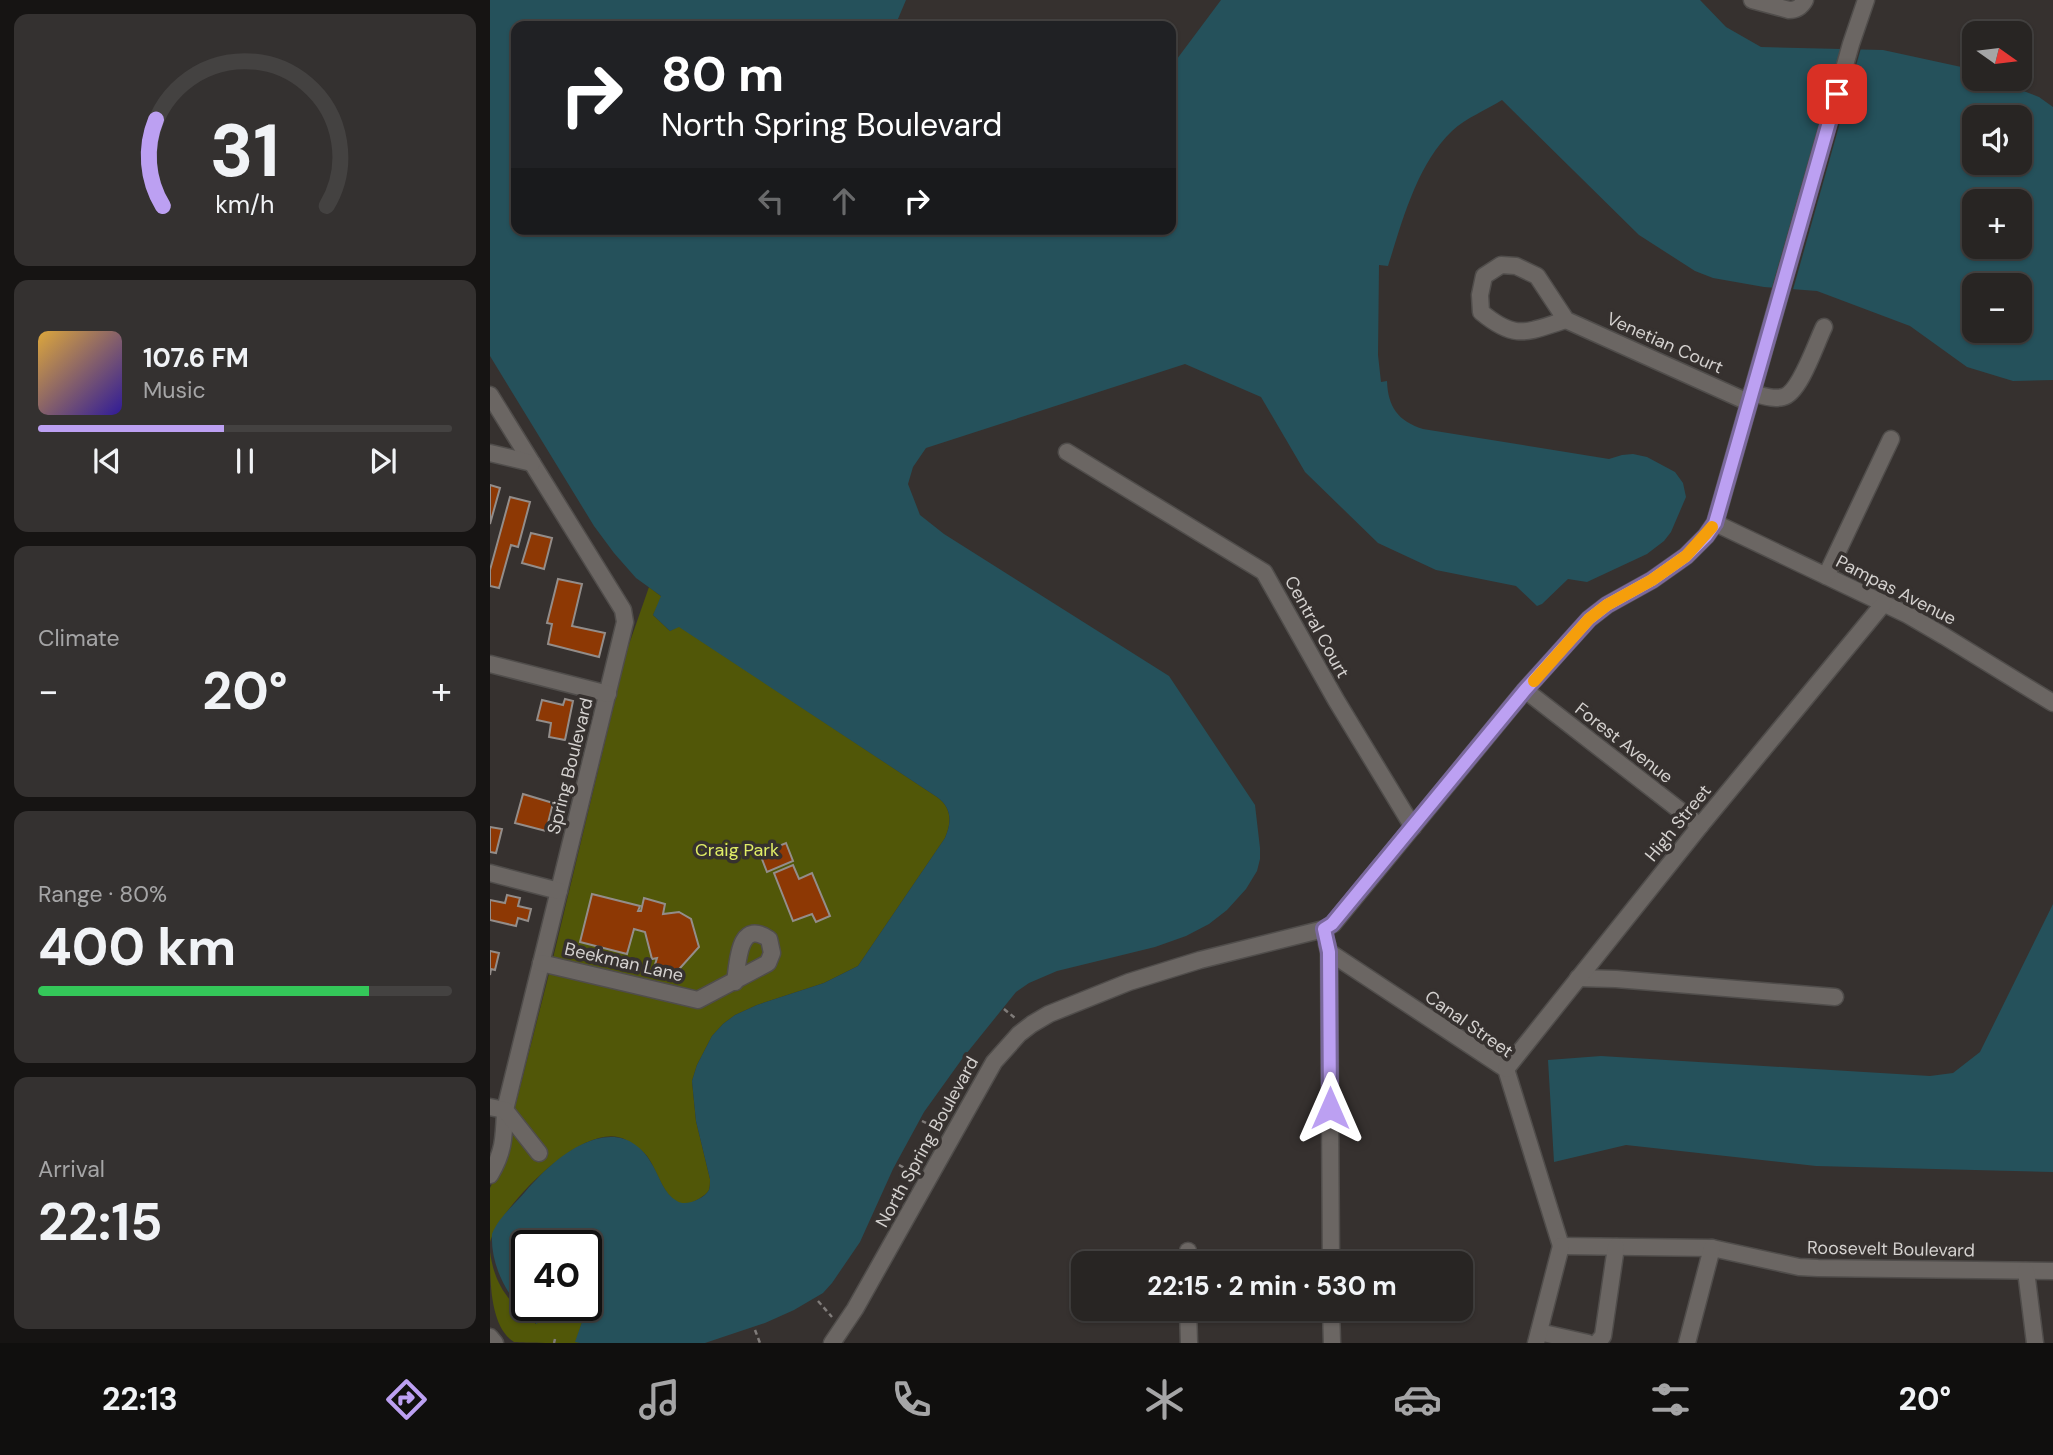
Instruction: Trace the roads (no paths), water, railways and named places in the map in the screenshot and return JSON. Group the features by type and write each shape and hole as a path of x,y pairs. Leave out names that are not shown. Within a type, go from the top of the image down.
{"street":[{"path":"1752,0 1789,10 1802,6 1805,0"},
{"path":"1331,1251 1329,952 1324,929 1332,924 1525,690 1589,619 1686,556 1715,523 1851,44 1866,0"},
{"path":"1501,265 1516,266 1536,276 1566,320 1518,332 1498,326 1481,312 1480,295 1484,275 1501,265"},
{"name":"Venetian Court","path":"1566,320 1750,397 1772,398 1786,397 1796,388 1824,327"},
{"name":"Spring Boulevard","path":"490,395 623,610 625,622 541,963 497,1108 503,1145 490,1175"},
{"path":"1826,576 1891,439"},
{"name":"Central Court","path":"1067,452 1264,572 1336,700 1413,827"},
{"path":"490,453 533,463"},
{"name":"Pampas Avenue","path":"1715,523 1937,631 2053,703"},
{"name":"High Street","path":"1506,1069 1700,826 1884,603"},
{"path":"490,664 608,694"},
{"name":"Forest Avenue","path":"1525,690 1700,826"},
{"path":"490,873 559,891"},
{"name":"North Spring Boulevard","path":"832,1343 855,1309 994,1062 1019,1034 1049,1014 1129,982 1200,960 1324,929"},
{"name":"Canal Street","path":"1329,952 1506,1069 1561,1246"},
{"name":"Beekman Lane","path":"541,963 698,1000 735,982"},
{"path":"1578,978 1835,997"},
{"path":"497,1108 539,1153"},
{"path":"1561,1246 1538,1337 1588,1343"},
{"name":"Roosevelt Boulevard","path":"1561,1246 1712,1248 1799,1266 2053,1271"},
{"path":"1597,1343 1603,1336 1616,1247"},
{"path":"1687,1343 1712,1248"},
{"path":"2026,1271 2035,1343"},
{"path":"1188,1321 1189,1343"},
{"path":"1331,1321 1332,1343"},
{"path":"490,1337 495,1343"}],"water":[{"path":"490,0 906,0 897,21 511,21 511,235 1176,235 1176,60 1221,0 1700,0 1726,27 1761,47 1883,50 1962,67 1962,91 2023,91 2039,97 2053,107 2053,380 2013,381 1967,367 1910,326 1817,291 1764,287 1713,278 1695,271 1639,235 1502,100 1452,131 1440,144 1420,177 1388,266 1379,265 1378,355 1381,382 1387,381 1392,406 1407,422 1423,429 1609,459 1633,454 1647,457 1675,472 1683,483 1686,497 1671,532 1647,554 1587,582 1568,579 1537,606 1516,586 1436,570 1378,543 1305,472 1261,397 1185,364 926,448 913,467 908,484 920,515 944,534 1169,676 1255,805 1260,859 1257,871 1246,889 1227,910 1209,924 1155,947 1057,971 1016,992 924,1112 893,1169 860,1242 832,1283 823,1293 794,1310 765,1323 705,1343 575,1342 582,1321 602,1321 602,1230 511,1230 511,1296 495,1260 492,1234 502,1217 557,1160 586,1143 605,1137 622,1138 643,1151 666,1190 680,1203 689,1203 707,1193 710,1179 696,1121 692,1081 712,1036 735,1015 824,983 858,966 945,838 949,816 946,806 937,797 679,627 670,631 653,615 661,596 636,578 594,526 490,356"},
{"path":"2053,904 2053,1172 1816,1166 1626,1145 1554,1162 1548,1060 1601,1056 1930,1076 1953,1073 1980,1052"}],"park label":[{"name":"Craig Park","path":"737,850"}]}
